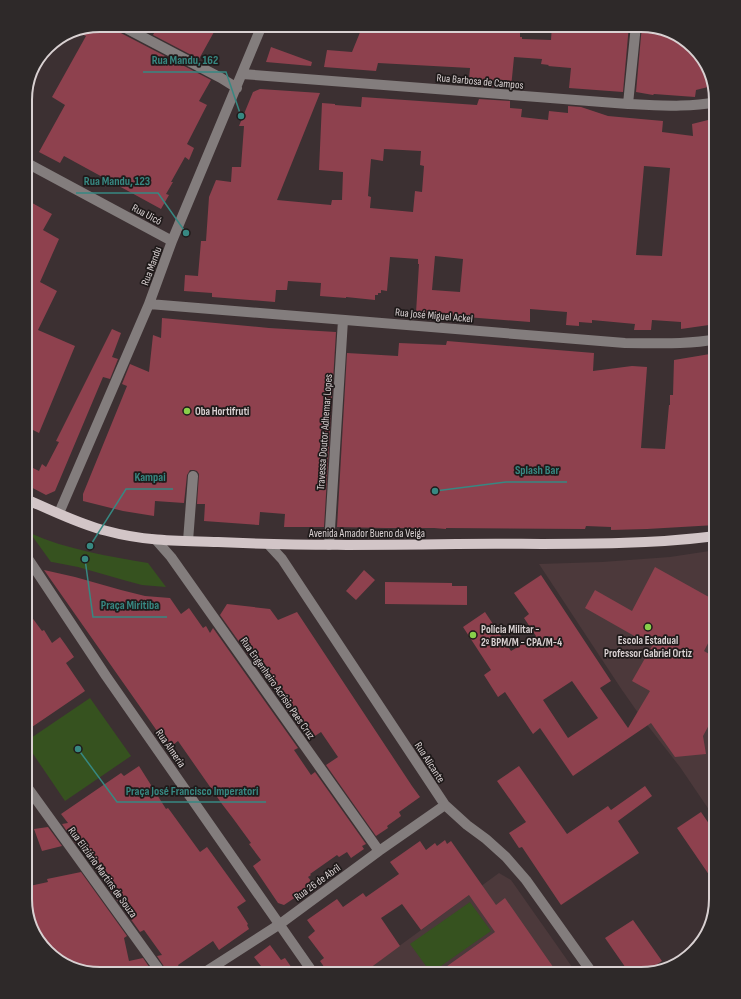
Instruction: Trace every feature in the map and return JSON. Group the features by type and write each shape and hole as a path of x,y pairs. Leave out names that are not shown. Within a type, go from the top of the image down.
{"main road":[{"name":"Avenida Amador Bueno da Veiga","path":"32,502 106,531 156,540 269,545 328,545 616,543 665,541 709,537"}],"street":[{"path":"133,32 237,88"},
{"name":"Rua Mandu","path":"59,513 149,304 172,241 259,32"},
{"path":"628,104 635,32"},
{"name":"Rua Barbosa de Campos","path":"242,74 628,104 675,106 709,103"},
{"name":"Rua Uicó","path":"32,166 172,241"},
{"name":"Rua José Miguel Ackel","path":"149,304 625,343 667,344 709,340"},
{"name":"Travessa Doutor Adhemar Lopes","path":"328,545 343,320"},
{"path":"188,541 193,476"},
{"name":"Rua Engenheiro Acrísio Paes Cruz","path":"156,540 172,557 379,851"},
{"name":"Rua Alicante","path":"269,545 282,559 445,805 506,857 526,880 588,967"},
{"name":"Rua Almeria","path":"32,565 106,676 309,967"},
{"name":"Rua Eliziário Martins de Souza","path":"32,794 157,967"},
{"name":"Rua 26 de Abril","path":"213,967 280,924 379,851 445,805"}],"shaded area":[{"name":"Escola Estadual Professor Gabriel Ortiz","path":"709,551 709,810 680,767 622,690 539,564 602,562 670,557"},
{"path":"499,873 511,880 572,967 371,967"}],"green space":[{"path":"32,534 73,548 148,563 166,587 142,585 78,567 51,562"},
{"path":"90,698 131,756 65,801 32,752 32,737"},
{"path":"470,902 491,931 440,967 427,967 410,944"}],"building":[{"path":"100,32 119,32 211,80 199,101 207,105 187,144 194,148 189,160 185,157 171,182 173,182 166,194 169,195 161,209 64,156 60,163 39,152 65,105 52,97 86,36 83,35"},
{"path":"154,32 214,32 199,59 153,35"},
{"path":"360,32 520,32 520,37 522,37 522,39 551,40 552,32 628,32 623,92 569,88 571,68 541,64 542,59 514,57 511,88 481,86 482,80 469,79 470,68 378,63 376,71 324,67 327,50 352,52"},
{"path":"641,32 659,34 667,37 686,49 698,62 704,74 708,87 696,90 695,97 653,95 636,92"},
{"path":"271,47 312,62 311,66 266,62"},
{"path":"260,89 320,93 277,200 331,205 332,200 342,200 343,172 319,170 322,103 361,107 362,97 477,105 479,99 510,101 510,108 522,109 521,117 548,120 549,111 568,113 568,106 581,107 608,116 663,121 662,132 693,136 692,124 709,120 709,325 681,329 681,322 652,320 651,330 634,330 635,324 592,320 592,323 579,322 579,326 566,325 567,312 530,309 530,322 416,313 418,259 390,257 387,291 381,290 381,293 375,295 375,300 320,296 321,283 288,281 287,290 276,290 275,302 212,297 212,293 184,291 185,275 198,276 201,241 206,241 209,197 216,180 231,182 232,167 241,167 244,126 239,126 253,92","holes":["384,149 421,151 420,165 424,166 422,192 415,191 413,212 370,208 371,197 368,196 371,159 383,161","644,166 670,168 662,256 636,255","435,256 463,259 460,292 432,290"]},
{"path":"32,203 52,214 43,230 59,239 40,282 57,291 38,330 75,346 39,433 32,430"},
{"path":"162,318 269,328 336,332 324,527 284,527 285,514 260,512 259,525 204,521 205,504 197,504 199,474 194,470 190,470 187,475 184,503 155,501 154,516 123,511 83,501 83,494 127,386 122,384 130,364 149,372 153,335 161,338"},
{"path":"112,329 121,333 112,357 118,359 110,379 103,377 55,491 46,495 32,488 32,468 39,471 42,464 46,467 59,442 56,441"},
{"path":"447,341 594,353 593,371 632,366 647,367 641,448 665,449 670,395 673,395 674,360 709,354 709,525 611,530 611,527 586,526 585,529 337,527 347,353 398,356 399,343 446,345"},
{"path":"655,567 709,597 709,641 704,651 709,654 709,725 703,736 706,754 675,757 651,723 573,776 540,728 533,734 505,692 498,697 484,675 491,670 463,627 485,612 511,651 536,636 524,618 529,614 514,593 541,575 611,681 600,688 628,728 650,691 632,681 652,646 585,608 595,590 632,611","holes":["572,681 598,718 568,738 543,700"]},
{"path":"44,570 145,596 170,598 181,614 189,608 203,628 206,626 210,633 213,628 298,748 294,750 311,775 315,772 366,844 362,846 364,849 351,858 347,852 339,857 337,855 310,874 311,875 308,877 314,885 284,905 278,903 253,866 261,860 249,844 251,843 178,741 169,748"},
{"path":"364,570 375,580 356,600 346,591"},
{"path":"385,582 452,583 452,586 467,586 467,605 385,604"},
{"path":"227,604 270,609 278,620 297,612 420,797 399,812 401,816 387,826 388,828 376,836 326,765 338,757 321,732 309,740 220,615"},
{"path":"32,617 42,631 44,630 52,643 60,637 74,657 66,663 85,691 32,727"},
{"path":"139,766 166,809 168,808 200,852 207,847 246,901 237,907 248,924 249,929 219,950 213,941 178,965 179,967 164,967 157,956 162,955 144,930 140,932 95,869 100,868 81,842 75,843 62,824 68,823 61,814 121,773 124,776"},
{"path":"519,766 567,834 608,806 611,810 645,786 652,796 618,821 639,853 561,905 522,847 519,848 509,833 526,822 497,781"},
{"path":"701,812 709,824 709,875 677,828"},
{"path":"48,827 62,846 42,851 34,829"},
{"path":"445,840 447,844 451,841 496,905 505,898 553,967 446,967 495,932 469,895 421,930 402,904 381,918 400,946 372,967 324,967 320,961 324,958 308,937 315,931 307,920 337,899 343,907 363,893 366,897 399,874 390,862 420,841 426,850 435,843 437,846"},
{"path":"81,872 127,936 124,938 129,961 143,958 149,967 100,967 82,965 62,956 55,950 43,937 34,915 32,885 48,882 47,879"},
{"path":"633,920 662,961 655,965 625,967 605,938"},
{"path":"270,945 281,960 285,958 291,967 260,967 261,966 254,957"}],"place":[{"name":"Rua Mandu, 162","path":"241,116"},
{"name":"Rua Mandu, 123","path":"186,233"},
{"name":"Oba Hortifruti","path":"187,411"},
{"name":"Splash Bar","path":"435,491"},
{"name":"Kampai","path":"90,546"},
{"name":"Praça Miritiba","path":"85,559"},
{"name":"Escola Estadual Professor Gabriel Ortiz","path":"648,627"},
{"name":"Polícia Militar - 2º BPM/M - CPA/M-4","path":"473,635"},
{"name":"Praça José Francisco Imperatori","path":"78,749"}]}
